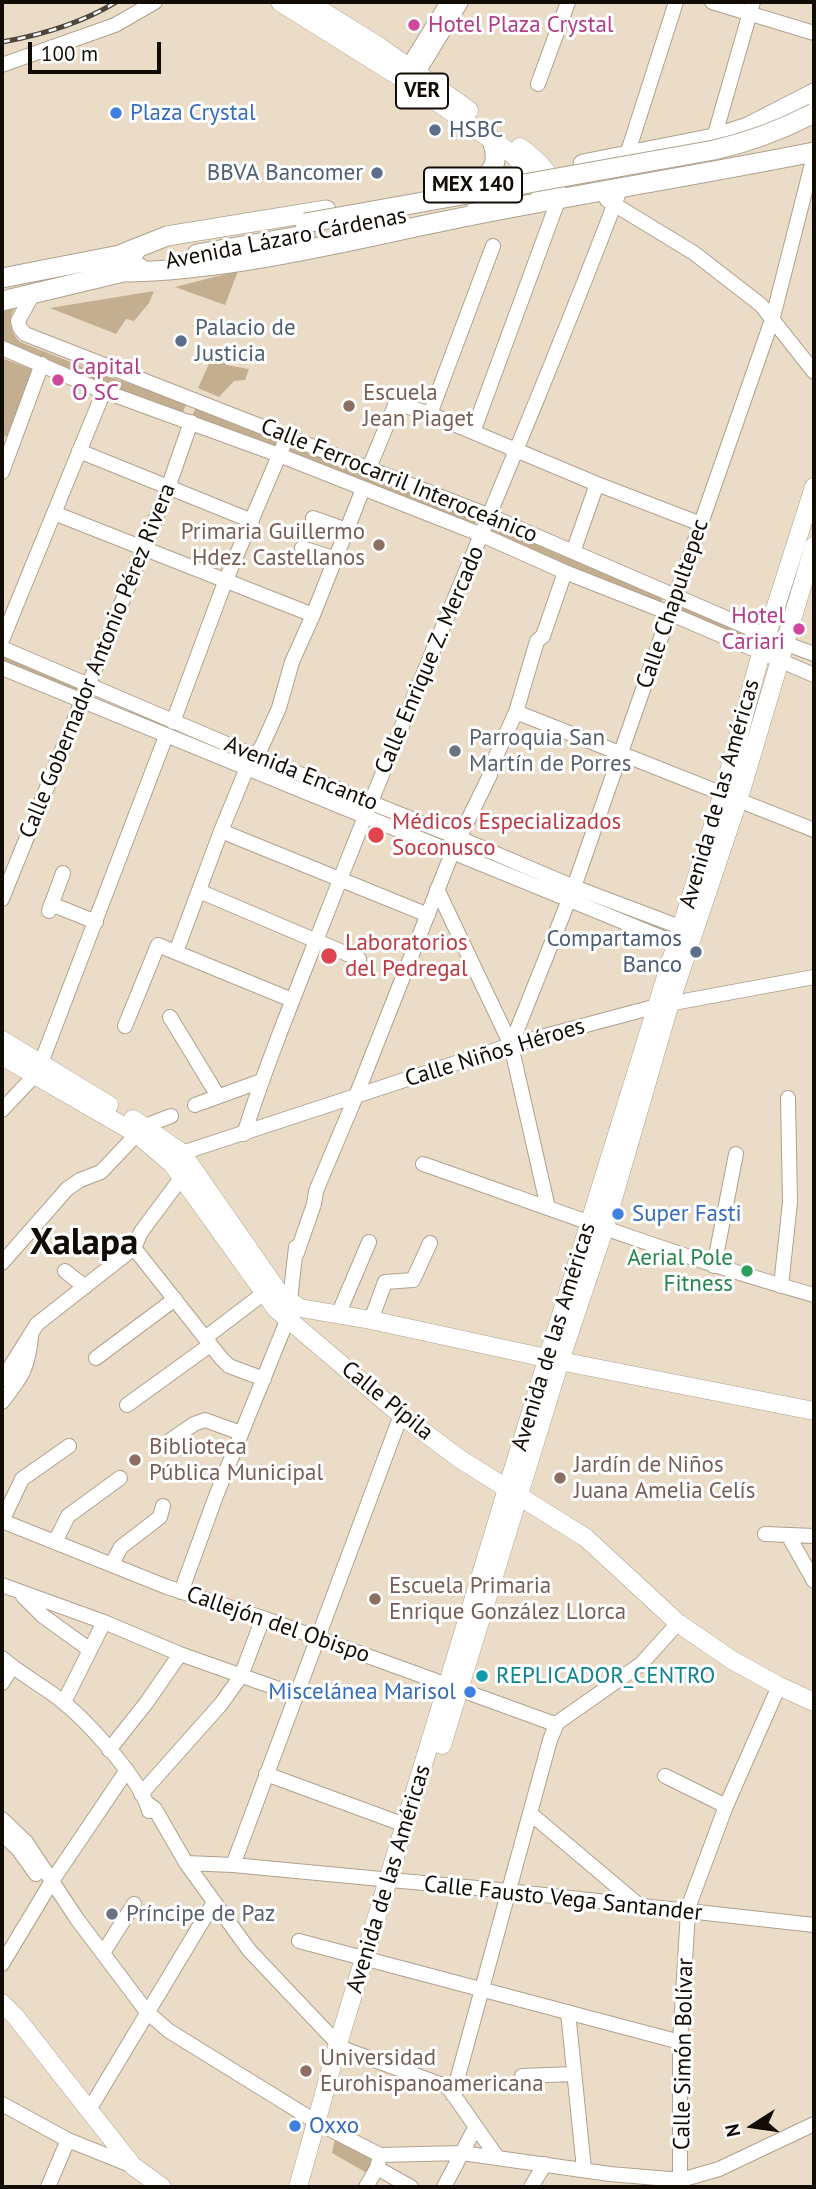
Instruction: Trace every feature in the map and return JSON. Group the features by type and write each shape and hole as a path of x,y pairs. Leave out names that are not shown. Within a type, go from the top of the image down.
{"highway":[{"name":"MEX 140","path":"126,262 167,236 541,173 714,138 767,119 814,93"},
{"name":"Avenida Lázaro Cárdenas","path":"305,229 714,150 751,141 814,113"},
{"name":"Avenida Lázaro Cárdenas","path":"2,301 169,247 305,229 717,161 787,140 814,125"},
{"path":"475,214 472,185 487,177 495,160 492,140"},
{"path":"725,170 758,158 814,145"},
{"name":"MEX 140","path":"126,262 172,271 593,192 618,196 725,170 814,154"},
{"name":"Avenida Lázaro Cárdenas","path":"2,278 126,262"}],"main road":[{"name":"VER","path":"280,2 410,76 542,164 541,173 552,200"},
{"name":"VER","path":"308,2 410,76 526,166 541,173"},
{"name":"Avenida de las Américas","path":"310,2187 322,2125 342,2047 553,1359 730,797 761,653 808,525 814,487"},
{"name":"Avenida de las Américas","path":"664,1004 678,935 730,797 783,643 809,582 814,546"},
{"name":"Calle Pípila","path":"2,1040 38,1069 182,1153 289,1310 401,1415 460,1459 586,1538 678,1623 732,1660 814,1702"},
{"name":"Calle Pípila","path":"2,1056 38,1069"},
{"name":"Calle Pípila","path":"141,1130 182,1177 276,1308 289,1310"},
{"path":"289,1310 300,1308 371,1320 814,1411"},
{"name":"Avenida de las Américas","path":"394,1882 405,1825 454,1687"},
{"path":"2,2003 133,2166 158,2186"},
{"name":"Avenida de las Américas","path":"298,2187 322,2125"}],"street":[{"path":"2,65 115,24 155,2"},
{"path":"538,84 568,2"},
{"path":"627,155 676,2"},
{"path":"712,2 752,7 814,33"},
{"path":"410,76 453,4"},
{"path":"714,138 752,7"},
{"name":"Calle Chapultepec","path":"511,1045 571,894 773,317 814,154"},
{"path":"618,196 750,296 773,317 814,372"},
{"name":"Calle Enrique Z. Mercado","path":"244,1134 261,1081 364,817 490,516 618,196"},
{"path":"473,432 552,200"},
{"path":"430,414 493,246"},
{"name":"Calle Ferrocarril Interoceánico","path":"34,292 18,321 25,334 490,516 814,654"},
{"name":"Calle Ferrocarril Interoceánico","path":"2,348 104,391 279,455 482,535 814,675"},
{"path":"2,472 42,364"},
{"path":"2,640 104,391"},
{"name":"Calle Gobernador Antonio Pérez Rivera","path":"2,899 168,488 192,399"},
{"path":"369,468 396,403 430,414 701,524"},
{"path":"173,722 225,582 287,436"},
{"path":"79,451 251,521"},
{"path":"573,552 597,484"},
{"path":"171,950 199,891 220,831 279,708 292,662 363,489"},
{"path":"54,513 313,615"},
{"path":"313,518 347,530"},
{"path":"302,548 336,559"},
{"path":"181,1592 289,1310 297,1253 316,1191 452,853 522,713 544,644 543,636 565,572"},
{"path":"490,775 491,767 516,712 537,641 543,636"},
{"name":"Avenida Encanto","path":"2,648 173,722 364,817 452,853 678,935"},
{"name":"Avenida Encanto","path":"2,668 166,736 371,802 459,838 571,894"},
{"path":"522,713 814,830"},
{"path":"2,1110 38,1069 166,736"},
{"path":"220,831 428,915"},
{"path":"63,873 50,909 96,922"},
{"path":"437,889 511,1045 548,1208"},
{"path":"199,891 359,959"},
{"path":"125,1026 158,945 292,1000"},
{"name":"Calle Niños Héroes","path":"182,1153 511,1045 664,1004 814,977"},
{"path":"170,1017 218,1096"},
{"path":"195,1105 261,1081"},
{"path":"781,1286 790,1202 788,1098"},
{"path":"2,1264 67,1189 80,1180 101,1172 141,1130 171,1115"},
{"path":"714,1266 736,1154"},
{"path":"423,1164 714,1266 814,1296"},
{"path":"2,1380 31,1333 47,1315 134,1248 141,1232 182,1177"},
{"path":"338,1315 369,1242"},
{"path":"371,1320 386,1282 413,1280 430,1243"},
{"path":"134,1248 229,1366 264,1379"},
{"path":"65,1271 85,1287"},
{"path":"127,1405 264,1293"},
{"path":"96,1357 175,1299"},
{"path":"2,1402 23,1375 28,1363 31,1333"},
{"path":"233,1865 401,1415"},
{"path":"165,1444 194,1424 205,1420 242,1433"},
{"path":"2,1521 22,1479 69,1446"},
{"path":"55,1542 68,1516 120,1478"},
{"path":"112,1564 121,1547 160,1517 163,1506"},
{"name":"Callejón del Obispo","path":"2,1521 181,1592 263,1618 554,1723"},
{"path":"765,1534 814,1536"},
{"path":"788,1535 814,1581"},
{"path":"2,1585 104,1622 180,1654 296,1695"},
{"path":"19,1592 43,1616 90,1650"},
{"path":"144,1799 221,1704 240,1676 263,1618"},
{"path":"64,1702 104,1622"},
{"path":"453,2095 554,1723 641,1664 678,1623"},
{"path":"109,1750 148,1702 180,1654"},
{"path":"2,1683 7,1662 64,1702 127,1770 178,1858 186,1863 249,1950 342,2047 448,2087 497,2157"},
{"name":"Calle Simón Bolívar","path":"680,2183 680,2042 688,1912 726,1806 779,1686"},
{"path":"2,1964 49,1885 127,1770"},
{"path":"266,1774 405,1825"},
{"path":"665,1776 726,1806"},
{"path":"531,1814 642,1907"},
{"path":"2,1819 26,1842 49,1885"},
{"path":"2,1834 77,1919 147,2012 169,2031 322,2125 411,2187"},
{"name":"Calle Fausto Vega Santander","path":"186,1863 233,1865 508,1892 814,1925"},
{"path":"89,2110 214,1902"},
{"path":"103,1953 134,1904"},
{"path":"299,1941 680,2042"},
{"path":"568,2012 584,2169"},
{"path":"522,2076 574,2074"},
{"path":"2,2104 68,2140 133,2166"},
{"path":"378,2162 462,2153 680,2183 719,2169 814,2124"},
{"path":"444,2187 475,2128"},
{"path":"48,2187 68,2140"},
{"path":"366,2187 378,2162"},
{"path":"531,2187 545,2164"},
{"path":"601,2187 610,2174"}],"shaded area":[{"path":"238,271 225,305 175,287"},
{"path":"154,291 149,303 134,321 126,319 116,334 50,308"},
{"path":"2,307 15,307 11,325 20,342 101,374 187,403 182,414 2,345"},
{"path":"215,351 226,365 249,369 245,380 234,381 219,397 198,388"},
{"path":"2,358 34,370 10,434 2,438"},
{"path":"197,405 279,438 275,449 192,416"},
{"path":"291,442 479,516 474,526 286,455"},
{"path":"493,523 663,598 660,606 489,534"},
{"path":"675,604 759,637 754,650 670,617"},
{"path":"2,655 78,687 74,697 2,669"},
{"path":"335,2138 374,2156 367,2173 332,2153"}],"railway":[{"path":"2,42 61,27 116,2"}],"place":[{"name":"Hotel Plaza Crystal","path":"414,25"},
{"name":"Plaza Crystal","path":"116,113"},
{"name":"HSBC","path":"435,130"},
{"name":"BBVA Bancomer","path":"377,173"},
{"name":"Palacio de Justicia","path":"181,341"},
{"name":"Capital O SC","path":"58,380"},
{"name":"Escuela Jean Piaget","path":"349,406"},
{"name":"Primaria Guillermo Hdez. Castellanos","path":"379,545"},
{"name":"Hotel Cariari","path":"799,629"},
{"name":"Parroquia San Martín de Porres","path":"455,751"},
{"name":"Médicos Especializados Soconusco","path":"376,835"},
{"name":"Compartamos Banco","path":"696,952"},
{"name":"Laboratorios del Pedregal","path":"329,956"},
{"name":"Super Fasti","path":"618,1214"},
{"name":"Aerial Pole Fitness","path":"747,1271"},
{"name":"Biblioteca Pública Municipal","path":"135,1460"},
{"name":"Jardín de Niños Juana Amelia Celís","path":"560,1478"},
{"name":"Escuela Primaria Enrique González Llorca","path":"375,1599"},
{"name":"REPLICADOR_CENTRO","path":"482,1676"},
{"name":"Miscelánea Marisol","path":"470,1692"},
{"name":"Príncipe de Paz","path":"112,1914"},
{"name":"Universidad Eurohispanoamericana","path":"306,2071"},
{"name":"Oxxo","path":"295,2126"}],"district":[{"name":"Xalapa","path":"84,1243"}]}
